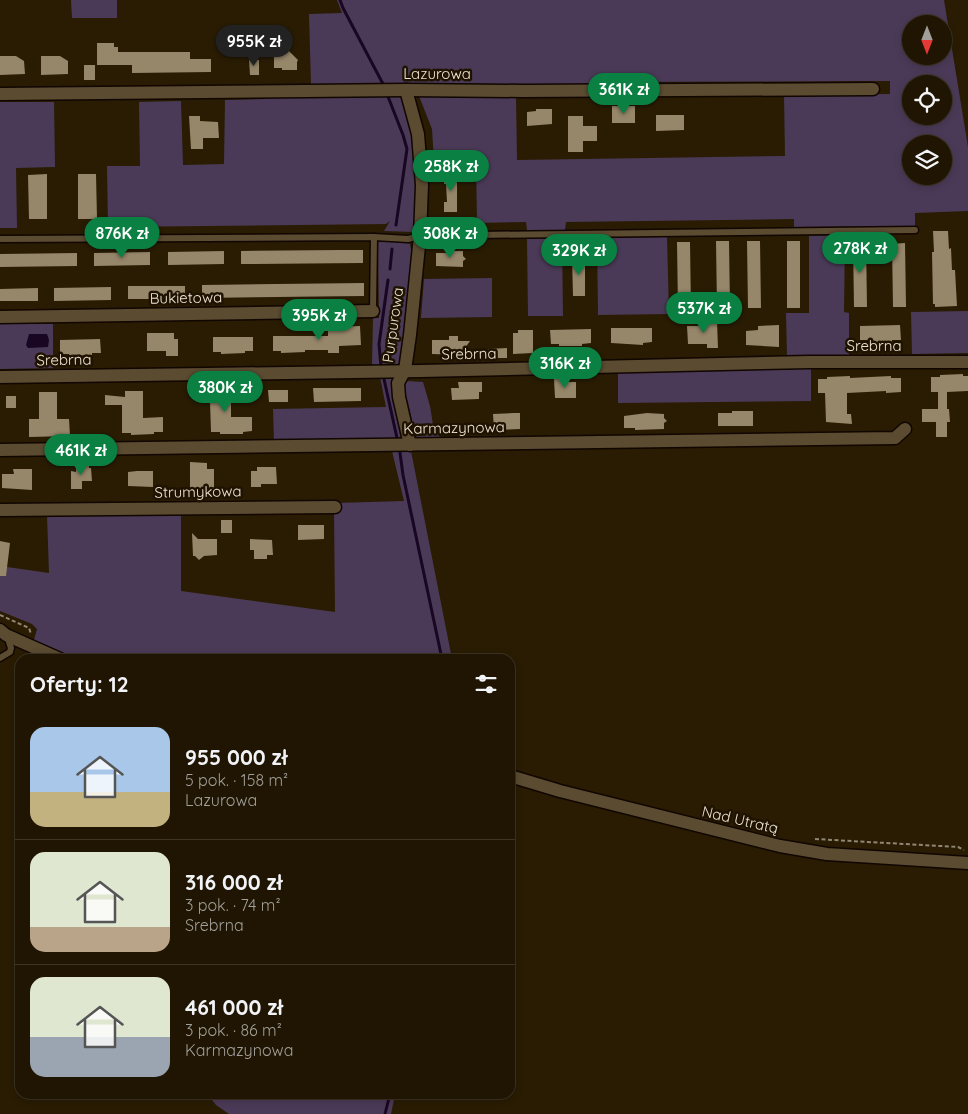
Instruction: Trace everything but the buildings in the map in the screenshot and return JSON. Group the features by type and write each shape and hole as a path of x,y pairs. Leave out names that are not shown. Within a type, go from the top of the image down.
{"street":[{"name":"Lazurowa","path":"0,94 406,90 873,89"},
{"name":"Purpurowa","path":"406,90 415,118 421,158 422,185 420,236 410,335 405,370 398,384 399,398 410,445"},
{"name":"Bukietowa","path":"0,317 373,311"},
{"name":"Srebrna","path":"0,377 808,362 968,362"},
{"name":"Karmazynowa","path":"0,450 896,438 905,429"},
{"name":"Strumykowa","path":"0,510 335,507"},
{"path":"3,632 49,654"},
{"name":"Nad Utratą","path":"515,778 570,794 780,846 827,854 968,863"}],"lane":[{"path":"0,239 374,237 408,239 420,236 915,230"},
{"path":"373,311 374,237"},
{"path":"0,658 10,652 11,648 3,632"}],"path":[{"path":"0,616 30,628 31,634 29,639"},
{"path":"814,839 958,847 968,852"}],"shaded area":[{"path":"71,0 117,0 117,18 72,18"},
{"path":"337,0 944,0 946,15 902,15 902,65 952,65 952,49 968,147 968,211 915,213 915,226 794,227 794,219 566,222 565,230 527,230 526,222 477,223 476,161 434,161 432,129 419,96 516,97 517,160 785,156 784,95 890,94 890,81 604,82 574,85 389,83 311,85 309,14 342,13"},
{"path":"401,96 413,133 417,182 415,232 384,231 390,221 386,224 108,227 107,166 140,166 139,102 181,101 183,165 224,164 225,100 265,99 266,97"},
{"path":"0,102 54,102 55,167 16,168 17,228 0,228"},
{"path":"845,235 844,312 849,313 849,356 787,357 786,313 809,313 809,236"},
{"path":"667,237 669,314 598,315 597,238"},
{"path":"562,238 563,316 528,316 527,239"},
{"path":"380,241 410,244 412,256 402,359 398,366 378,366 372,364 373,318 379,318 378,243"},
{"path":"492,278 492,317 421,318 424,279"},
{"path":"968,311 968,353 912,354 911,312"},
{"path":"0,324 53,324 53,368 0,369"},
{"path":"29,334 47,334 49,340 48,347 28,348 26,345"},
{"path":"811,366 811,401 618,403 618,369"},
{"path":"380,377 389,377 396,383 405,436 401,439 274,442 273,409 386,407"},
{"path":"406,381 423,382 430,406 434,431 442,439 421,440 416,437 404,387"},
{"path":"392,451 411,451 451,654 60,654 42,647 34,640 37,629 32,624 0,611 0,566 49,573 47,515 181,514 181,591 335,612 334,512 336,503 404,501"},
{"path":"211,1099 394,1099 391,1114 229,1114"}],"waterway":[{"path":"340,0 383,84"},
{"path":"387,94 407,149 396,225"},
{"path":"390,269 392,249"},
{"path":"381,366 379,344 388,280"},
{"path":"384,379 397,438"},
{"path":"400,453 441,654"},
{"path":"385,1114 389,1099"}]}
